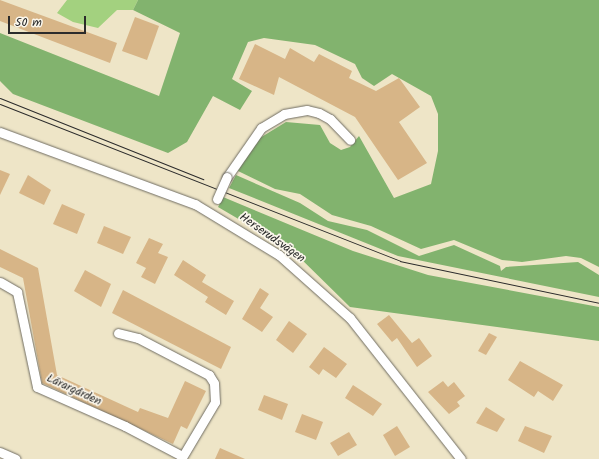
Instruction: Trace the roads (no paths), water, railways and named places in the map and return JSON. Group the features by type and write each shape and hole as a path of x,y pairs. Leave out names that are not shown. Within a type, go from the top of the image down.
{"street":[{"path":"211,212 226,177 261,128 284,114 307,110 319,113 330,119 350,140"},
{"name":"Herserudsvägen","path":"0,132 211,212 279,255 350,318 461,459"},
{"name":"Lärargården","path":"0,282 17,292 37,387 126,426 182,458"},
{"path":"118,333 138,338 208,375 214,383 215,402 182,458"},
{"path":"0,452 16,459"}],"tram line":[{"path":"0,98 203,179"},
{"path":"0,104 400,261 599,303"}]}
